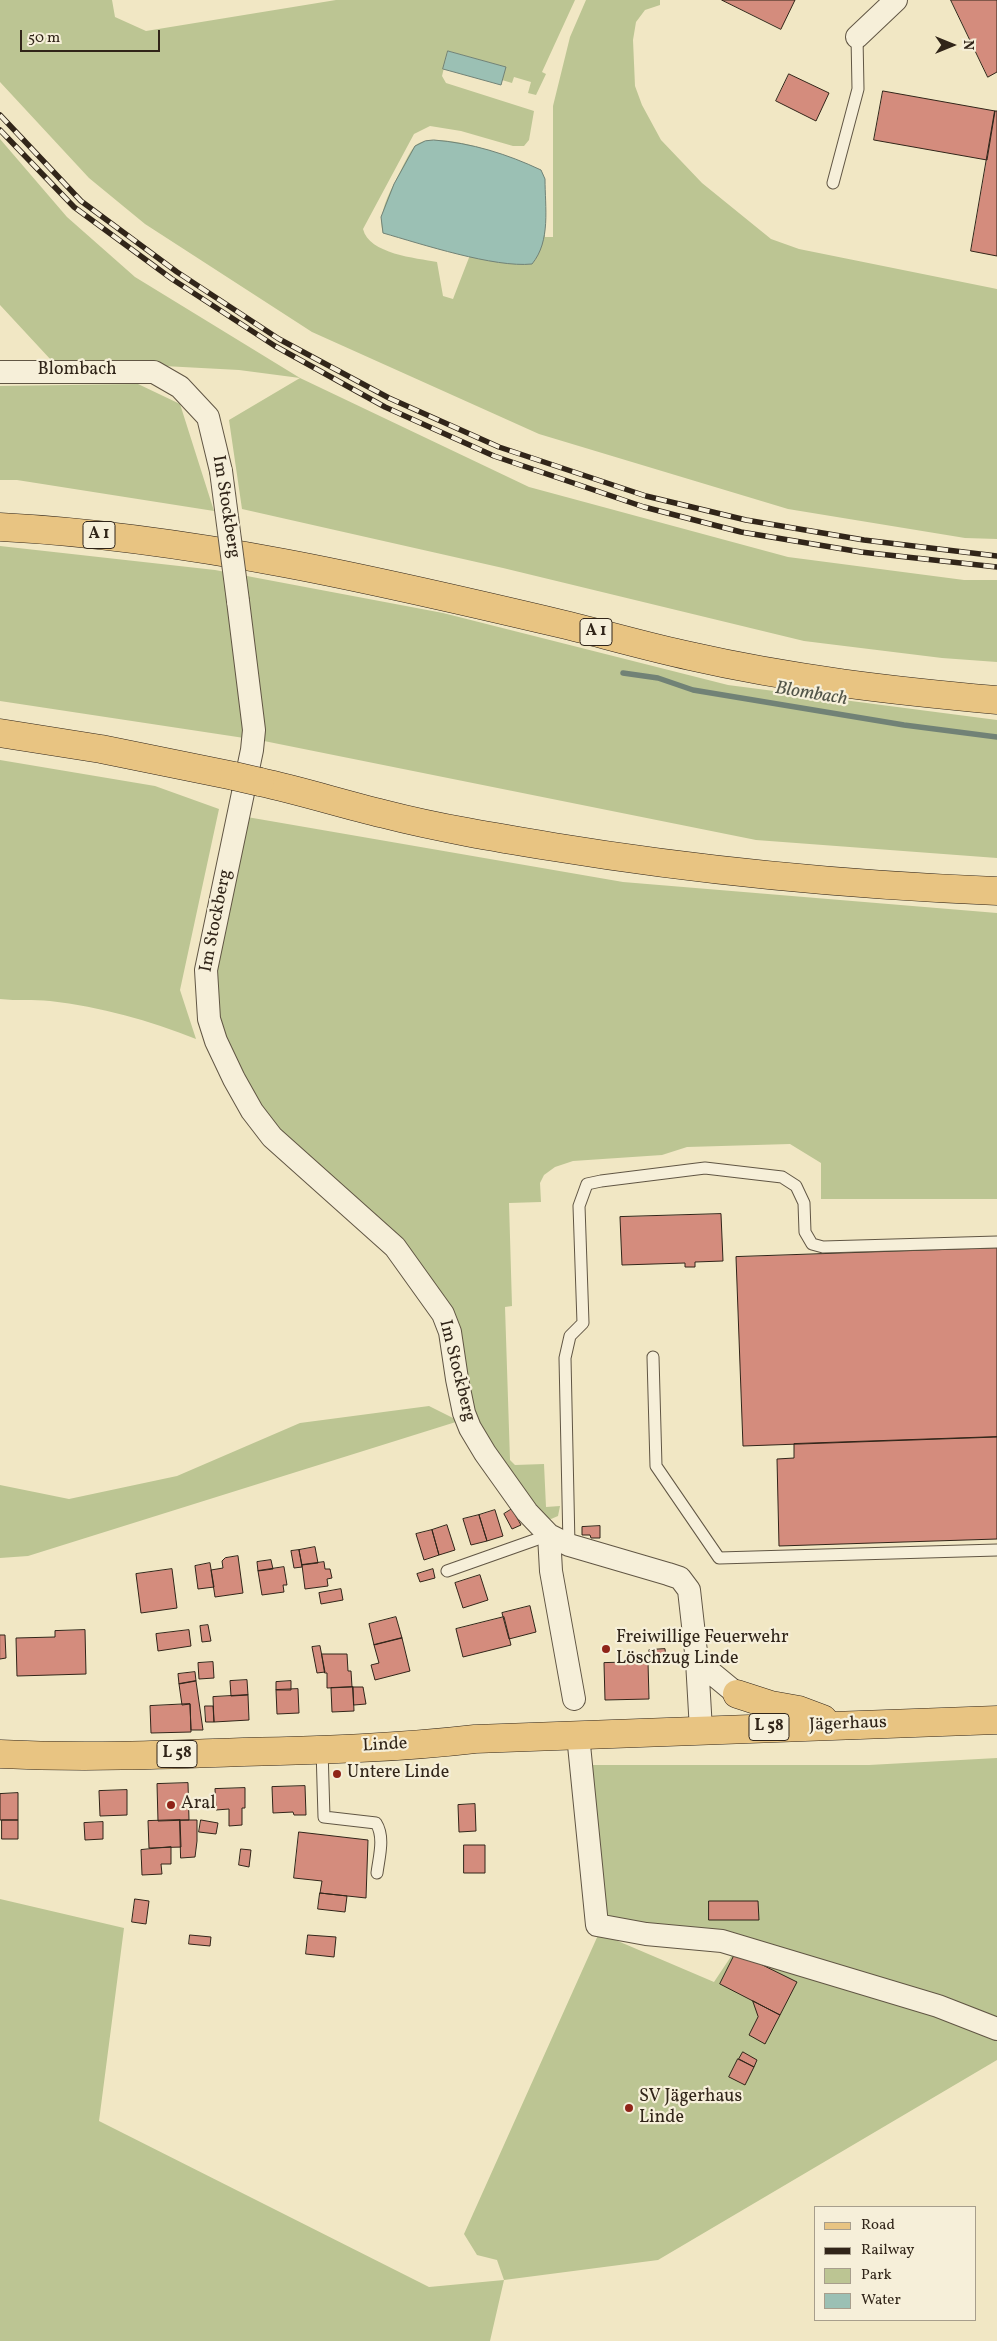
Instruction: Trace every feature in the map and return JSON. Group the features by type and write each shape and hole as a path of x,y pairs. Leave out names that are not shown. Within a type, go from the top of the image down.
{"main road":[{"name":"A 1","path":"0,527 40,529 148,541 285,562 469,602 691,656 778,673 895,691 997,700"},
{"path":"0,733 101,748 260,782 386,814 553,847 744,874 873,886 997,891"},
{"path":"737,1694 751,1700 799,1710 838,1726"},
{"name":"Jägerhaus","path":"578,1735 997,1720"},
{"name":"Linde","path":"0,1754 142,1756 322,1749 578,1735"}],"street":[{"path":"857,37 896,0"},
{"name":"Blombach","path":"0,372 154,372"},
{"name":"Im Stockberg","path":"154,372 180,387 208,417 221,471 254,730 252,750 206,970 206,996 209,1019 248,1103 272,1137 395,1247 443,1314 450,1332 464,1413 470,1428 485,1453 528,1512 559,1540"},
{"path":"574,1699 551,1571 559,1540 680,1578 689,1590 697,1661 701,1730"},
{"path":"697,1661 737,1694"},
{"path":"578,1735 597,1925 646,1934 722,1941 938,2006 997,2029"}],"lane":[{"path":"832,183 858,89 857,37"},
{"path":"447,1571 559,1540 565,1358 570,1336 583,1323 579,1206 587,1184 601,1180 705,1168 782,1177 796,1186 804,1203 805,1232 812,1244 823,1247 997,1242"},
{"path":"653,1357 656,1466 719,1558 997,1550"},
{"path":"322,1749 324,1817 376,1823 381,1840 377,1873"}],"green space":[{"path":"0,0 112,0 115,17 146,31 336,0 575,0 542,72 546,74 536,95 528,93 531,82 514,77 512,83 502,80 505,67 448,51 442,76 446,83 534,111 529,140 524,146 513,146 461,131 430,126 414,134 363,229 367,237 374,244 384,249 406,256 437,262 443,296 453,299 470,255 383,233 382,213 386,200 413,148 427,141 442,140 478,147 541,170 545,179 545,237 553,237 553,106 570,37 586,0 660,0 660,5 645,10 636,22 633,40 635,86 642,105 661,140 702,183 771,239 799,249 997,289 997,539 965,538 788,509 539,434 312,332 145,224 89,178 0,82"},
{"path":"0,139 67,217 135,277 300,378 239,370 51,360 0,305"},
{"path":"300,378 529,487 788,557 964,580 997,580 997,662 942,658 804,641 503,568 242,509 229,420"},
{"path":"138,384 180,404 214,511 17,480 0,480 0,386"},
{"path":"0,546 215,570 443,613 728,685 997,720 997,858 756,840 264,741 0,701"},
{"path":"0,760 155,786 219,809 180,990 196,1039 143,1020 88,1007 44,1000 0,999"},
{"path":"247,817 623,882 997,913 997,1199 821,1199 821,1163 790,1144 687,1147 662,1155 573,1161 555,1167 544,1175 540,1183 541,1202 509,1203 512,1306 505,1307 510,1460 515,1465 544,1464 546,1507 560,1506 558,1516 551,1519 545,1518 475,1419 458,1331 271,1123 231,1053 220,1019 215,964"},
{"path":"429,1406 459,1421 28,1556 0,1558 0,1485 69,1499 177,1476 300,1423"},
{"path":"997,1758 997,2018 599,1918 588,1765 869,1765"},
{"path":"0,1899 124,1928 99,2121 429,2287 504,2280 490,2341 0,2341"},
{"name":"SV Jägerhaus Linde","path":"599,1933 714,1982 736,1949 997,2037 997,2060 658,2260 504,2280 497,2260 477,2255 464,2234"}],"water":[{"path":"448,51 506,67 501,85 443,69"},
{"path":"434,140 489,150 541,170 545,179 546,223 542,245 532,264 479,259 383,233 381,217 394,184 415,146 425,141"}],"building":[{"path":"722,0 795,0 781,29"},
{"path":"951,0 997,0 997,72 988,77"},
{"path":"789,74 829,93 816,121 776,101"},
{"path":"883,91 995,111 987,160 874,140"},
{"path":"995,111 997,111 997,256 971,251"},
{"path":"721,1214 723,1261 695,1262 695,1267 685,1267 685,1263 622,1265 620,1217"},
{"path":"997,1248 997,1437 743,1446 736,1257"},
{"path":"997,1437 997,1539 779,1546 777,1459 794,1458 794,1444"},
{"path":"512,1509 521,1525 512,1529 504,1514"},
{"path":"495,1510 503,1536 487,1541 479,1515"},
{"path":"479,1515 487,1541 471,1545 463,1519"},
{"path":"447,1525 455,1550 439,1555 432,1530"},
{"path":"600,1526 600,1538 582,1535 582,1527"},
{"path":"432,1530 439,1555 424,1560 416,1534"},
{"path":"315,1547 318,1563 302,1565 299,1550"},
{"path":"299,1550 302,1567 294,1568 291,1551"},
{"path":"238,1556 243,1593 215,1597 211,1570 223,1568 222,1561 225,1558"},
{"path":"271,1560 273,1569 258,1571 257,1562"},
{"path":"324,1562 325,1569 330,1569 332,1578 327,1579 328,1586 305,1589 302,1565"},
{"path":"210,1563 214,1587 198,1589 195,1566"},
{"path":"284,1567 287,1585 283,1585 284,1592 262,1595 258,1571"},
{"path":"172,1569 177,1608 141,1613 136,1574"},
{"path":"433,1569 435,1578 420,1582 417,1574"},
{"path":"480,1575 488,1600 463,1608 455,1583"},
{"path":"341,1589 343,1600 321,1604 319,1593"},
{"path":"530,1606 536,1632 509,1639 502,1613"},
{"path":"396,1617 402,1638 374,1645 369,1624"},
{"path":"504,1617 511,1645 463,1657 456,1629"},
{"path":"208,1625 211,1641 202,1642 200,1626"},
{"path":"85,1630 86,1674 17,1676 16,1638 55,1637 55,1631"},
{"path":"189,1630 191,1646 158,1651 156,1634"},
{"path":"0,1635 5,1635 6,1658 0,1659"},
{"path":"402,1638 410,1671 375,1680 371,1665 379,1663 374,1645"},
{"path":"320,1646 325,1672 317,1673 312,1647"},
{"path":"665,1649 666,1658 649,1659 649,1650"},
{"path":"322,1654 347,1654 348,1671 351,1671 352,1687 327,1688 327,1673 325,1673"},
{"path":"213,1662 214,1678 199,1679 198,1663"},
{"path":"648,1662 649,1699 605,1700 604,1663"},
{"path":"195,1672 196,1681 179,1684 178,1674"},
{"path":"247,1680 248,1695 231,1696 230,1681"},
{"path":"196,1681 203,1730 191,1730 190,1704 182,1705 179,1684"},
{"path":"291,1681 291,1690 276,1690 276,1682"},
{"path":"353,1687 363,1687 366,1704 354,1705"},
{"path":"353,1687 354,1711 332,1712 331,1688"},
{"path":"298,1689 299,1713 277,1714 276,1690"},
{"path":"248,1695 249,1720 214,1722 213,1697"},
{"path":"190,1704 191,1732 151,1733 150,1706"},
{"path":"205,1706 213,1706 214,1722 206,1722"},
{"path":"188,1783 189,1820 158,1821 157,1784"},
{"path":"305,1786 306,1815 294,1815 293,1812 273,1813 272,1787"},
{"path":"245,1788 245,1808 242,1808 242,1825 229,1826 229,1809 216,1810 215,1789"},
{"path":"127,1790 127,1815 100,1816 99,1791"},
{"path":"18,1793 18,1820 0,1820 0,1794"},
{"path":"475,1804 476,1831 459,1832 458,1805"},
{"path":"2,1820 18,1820 18,1839 2,1839"},
{"path":"180,1820 197,1820 195,1857 181,1858"},
{"path":"180,1820 181,1847 149,1848 148,1821"},
{"path":"201,1820 218,1823 216,1834 199,1832"},
{"path":"103,1822 103,1839 85,1840 84,1823"},
{"path":"299,1832 368,1840 366,1898 320,1893 322,1881 294,1878"},
{"path":"464,1845 485,1845 485,1873 464,1873"},
{"path":"171,1847 171,1864 161,1864 162,1874 142,1875 141,1850"},
{"path":"241,1849 251,1850 249,1867 239,1865"},
{"path":"320,1893 347,1896 345,1912 318,1909"},
{"path":"135,1899 149,1901 146,1924 132,1922"},
{"path":"709,1901 758,1901 759,1920 709,1920"},
{"path":"190,1935 211,1937 210,1946 189,1944"},
{"path":"308,1935 336,1937 334,1957 306,1954"},
{"path":"736,1952 797,1982 780,2015 720,1984"},
{"path":"753,2001 780,2015 765,2044 749,2035 758,2017"},
{"path":"743,2052 757,2060 754,2067 739,2059"},
{"path":"738,2059 754,2067 745,2085 729,2077"}],"waterway":[{"name":"Blombach","path":"623,673 658,678 693,690 904,725 997,737"}],"railway":[{"path":"0,115 81,201 177,272 279,339 389,398 499,447 646,496 746,520 864,540 997,556"},
{"path":"0,130 74,207 172,279 275,346 385,407 494,456 644,507 741,532 861,552 997,567"}],"place":[{"name":"Freiwillige Feuerwehr Löschzug Linde","path":"606,1649"},
{"name":"Untere Linde","path":"337,1774"},
{"name":"Aral","path":"171,1805"},
{"name":"SV Jägerhaus Linde","path":"629,2108"}]}
